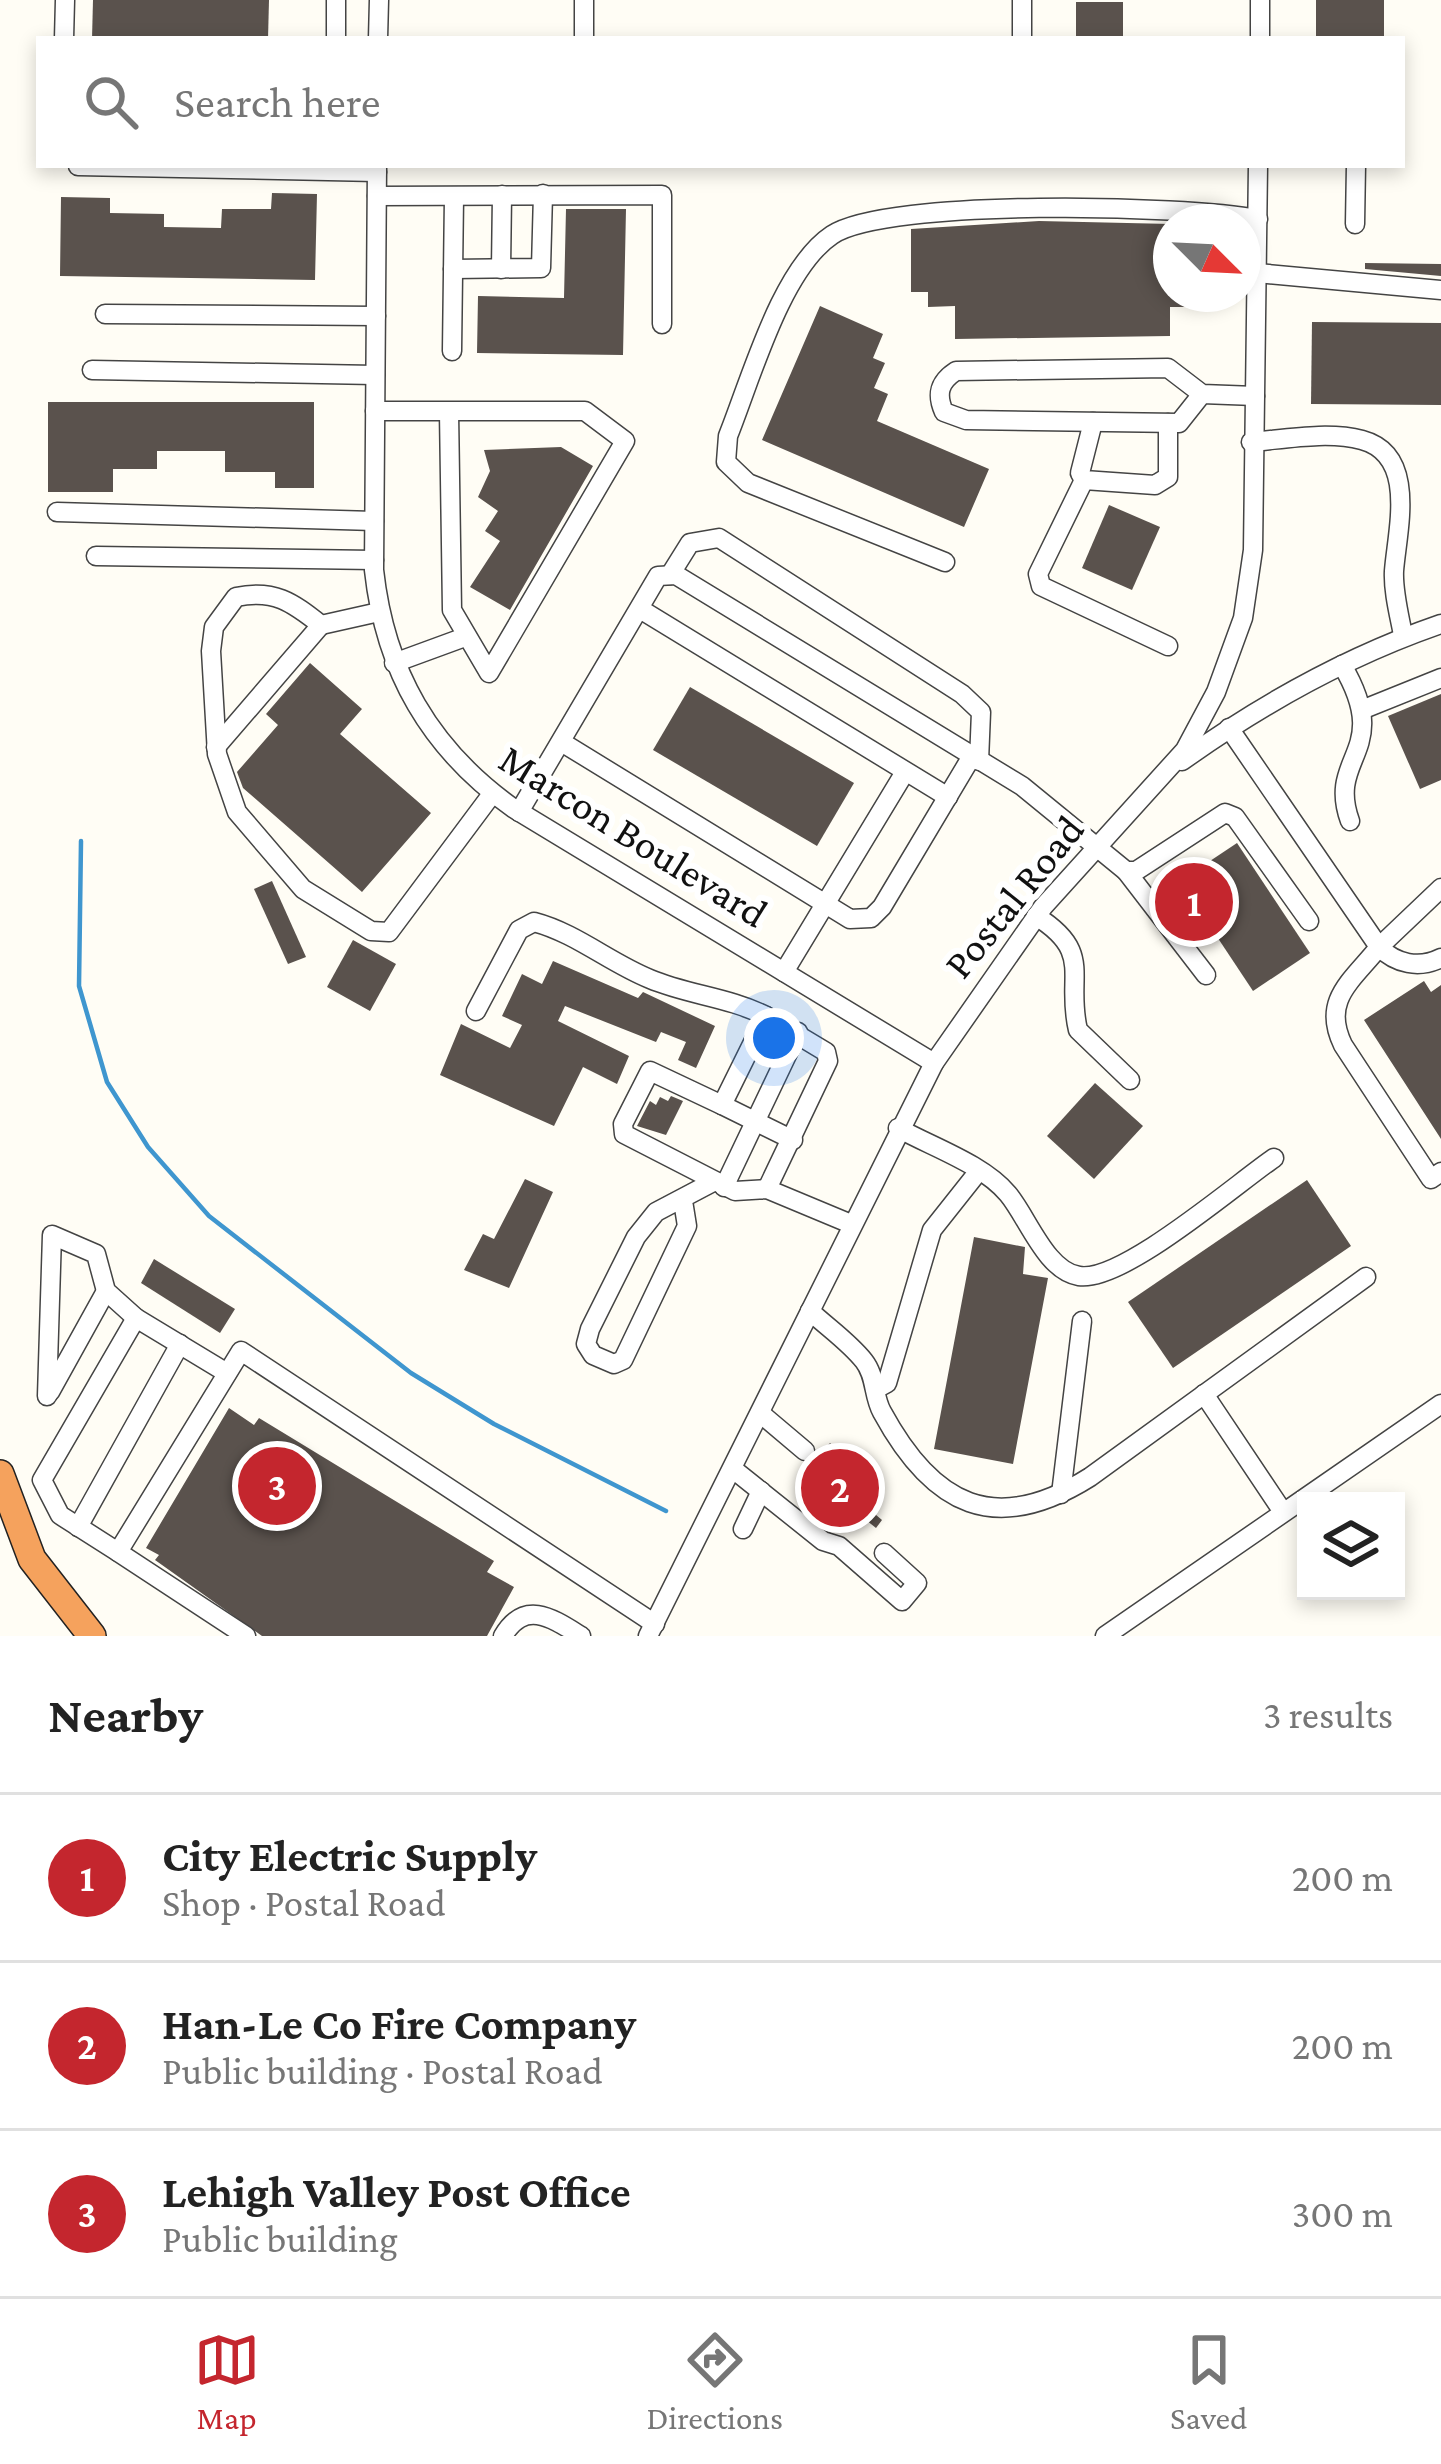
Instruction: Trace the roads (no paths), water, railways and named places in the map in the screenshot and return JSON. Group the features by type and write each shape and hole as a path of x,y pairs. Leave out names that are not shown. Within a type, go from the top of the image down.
{"highway":[{"path":"0,1474 32,1558 92,1636"}],"street":[{"path":"64,36 65,0"},
{"path":"336,0 336,36"},
{"path":"378,36 379,0"},
{"path":"584,0 584,36"},
{"path":"1022,0 1022,36"},
{"path":"1260,0 1260,36"},
{"path":"278,168 377,169"},
{"name":"Postal Road","path":"1258,168 1258,204"},
{"path":"1355,224 1356,168"},
{"name":"Marcon Boulevard","path":"377,169 374,560 379,612 394,663 442,745 492,794 519,812 934,1063"},
{"path":"453,269 541,268 543,194"},
{"path":"501,268 502,195"},
{"path":"377,196 662,195 662,324"},
{"path":"452,351 454,196"},
{"path":"945,562 748,483 726,461 728,436 805,262 833,234 890,215 1153,210"},
{"path":"1261,273 1441,290"},
{"name":"Postal Road","path":"652,1630 934,1063 1036,916 1164,774 1198,728 1243,618 1253,550 1256,312"},
{"path":"105,314 376,316"},
{"path":"1202,394 1179,423 1168,423 966,420 944,412 939,392 943,379 956,371 1148,368 1183,375 1202,394 1255,396"},
{"path":"92,370 375,375"},
{"path":"375,411 585,411 625,441 489,673 452,610 449,412"},
{"path":"1093,422 1081,473 1084,480 1038,574 1041,586 1168,646"},
{"path":"1084,480 1166,482 1168,423"},
{"path":"1251,442 1312,436 1366,440 1394,466 1402,505 1394,576 1402,635"},
{"path":"57,512 374,520"},
{"path":"563,743 850,919 871,918 975,758 981,712 962,694 719,538 690,543 670,575"},
{"path":"96,556 374,560"},
{"path":"519,812 658,576 670,575 1022,786 1126,871 1206,975"},
{"path":"321,625 285,597 236,597 214,627 216,747 237,812 303,889 371,931 389,932 492,794"},
{"path":"640,609 948,797"},
{"path":"216,747 321,625 379,612"},
{"path":"1164,774 1229,728 1342,665 1402,635 1441,624"},
{"path":"394,663 465,637"},
{"path":"1342,665 1364,709 1366,729 1341,789 1350,821"},
{"path":"1364,709 1441,678"},
{"path":"1229,728 1379,947 1399,961 1423,964 1441,958"},
{"path":"784,972 905,772"},
{"path":"1126,871 1136,871 1225,813 1243,824 1309,921"},
{"path":"1441,888 1379,947 1337,1000 1335,1029 1431,1179 1441,1172"},
{"path":"1036,916 1068,940 1074,955 1078,1030 1130,1080"},
{"path":"476,1011 519,930 534,922 555,928 653,981 766,1016 798,1032 826,1052 828,1061 767,1189"},
{"path":"722,1105 766,1016"},
{"path":"683,1201 687,1226 623,1360 614,1364 592,1355 586,1344 590,1329 636,1238 656,1212 718,1184 798,1032"},
{"path":"793,1140 650,1071 623,1124 624,1133 718,1184 754,1192 767,1189 851,1224"},
{"path":"898,1128 978,1172 1010,1196 1056,1262 1077,1276 1095,1276 1127,1261 1274,1157"},
{"path":"876,1389 887,1383 932,1230 978,1172"},
{"path":"106,1291 47,1396 52,1235 96,1254 106,1291 136,1318 227,1373"},
{"path":"810,1310 864,1361 880,1410 929,1480 945,1493 1004,1510 1061,1495 1366,1276"},
{"path":"136,1318 43,1480 60,1515 246,1636"},
{"path":"1061,1495 1082,1321"},
{"path":"78,1527 181,1345"},
{"path":"118,1552 241,1351 652,1630"},
{"path":"1204,1394 1283,1512"},
{"path":"1105,1636 1441,1404"},
{"path":"760,1413 805,1451"},
{"path":"733,1469 823,1541 839,1546 902,1601 917,1583 884,1553"},
{"path":"743,1529 761,1492"},
{"path":"503,1636 512,1621 525,1614 546,1614 581,1636"}],"waterway":[{"path":"81,841 79,986 107,1082 148,1147 209,1216 411,1373 494,1424 666,1511"}],"place":[{"name":"City Electric Supply","path":"1194,902"},
{"name":"Lehigh Valley Post Office","path":"277,1486"},
{"name":"Han-Le Co Fire Company","path":"840,1488"}]}
